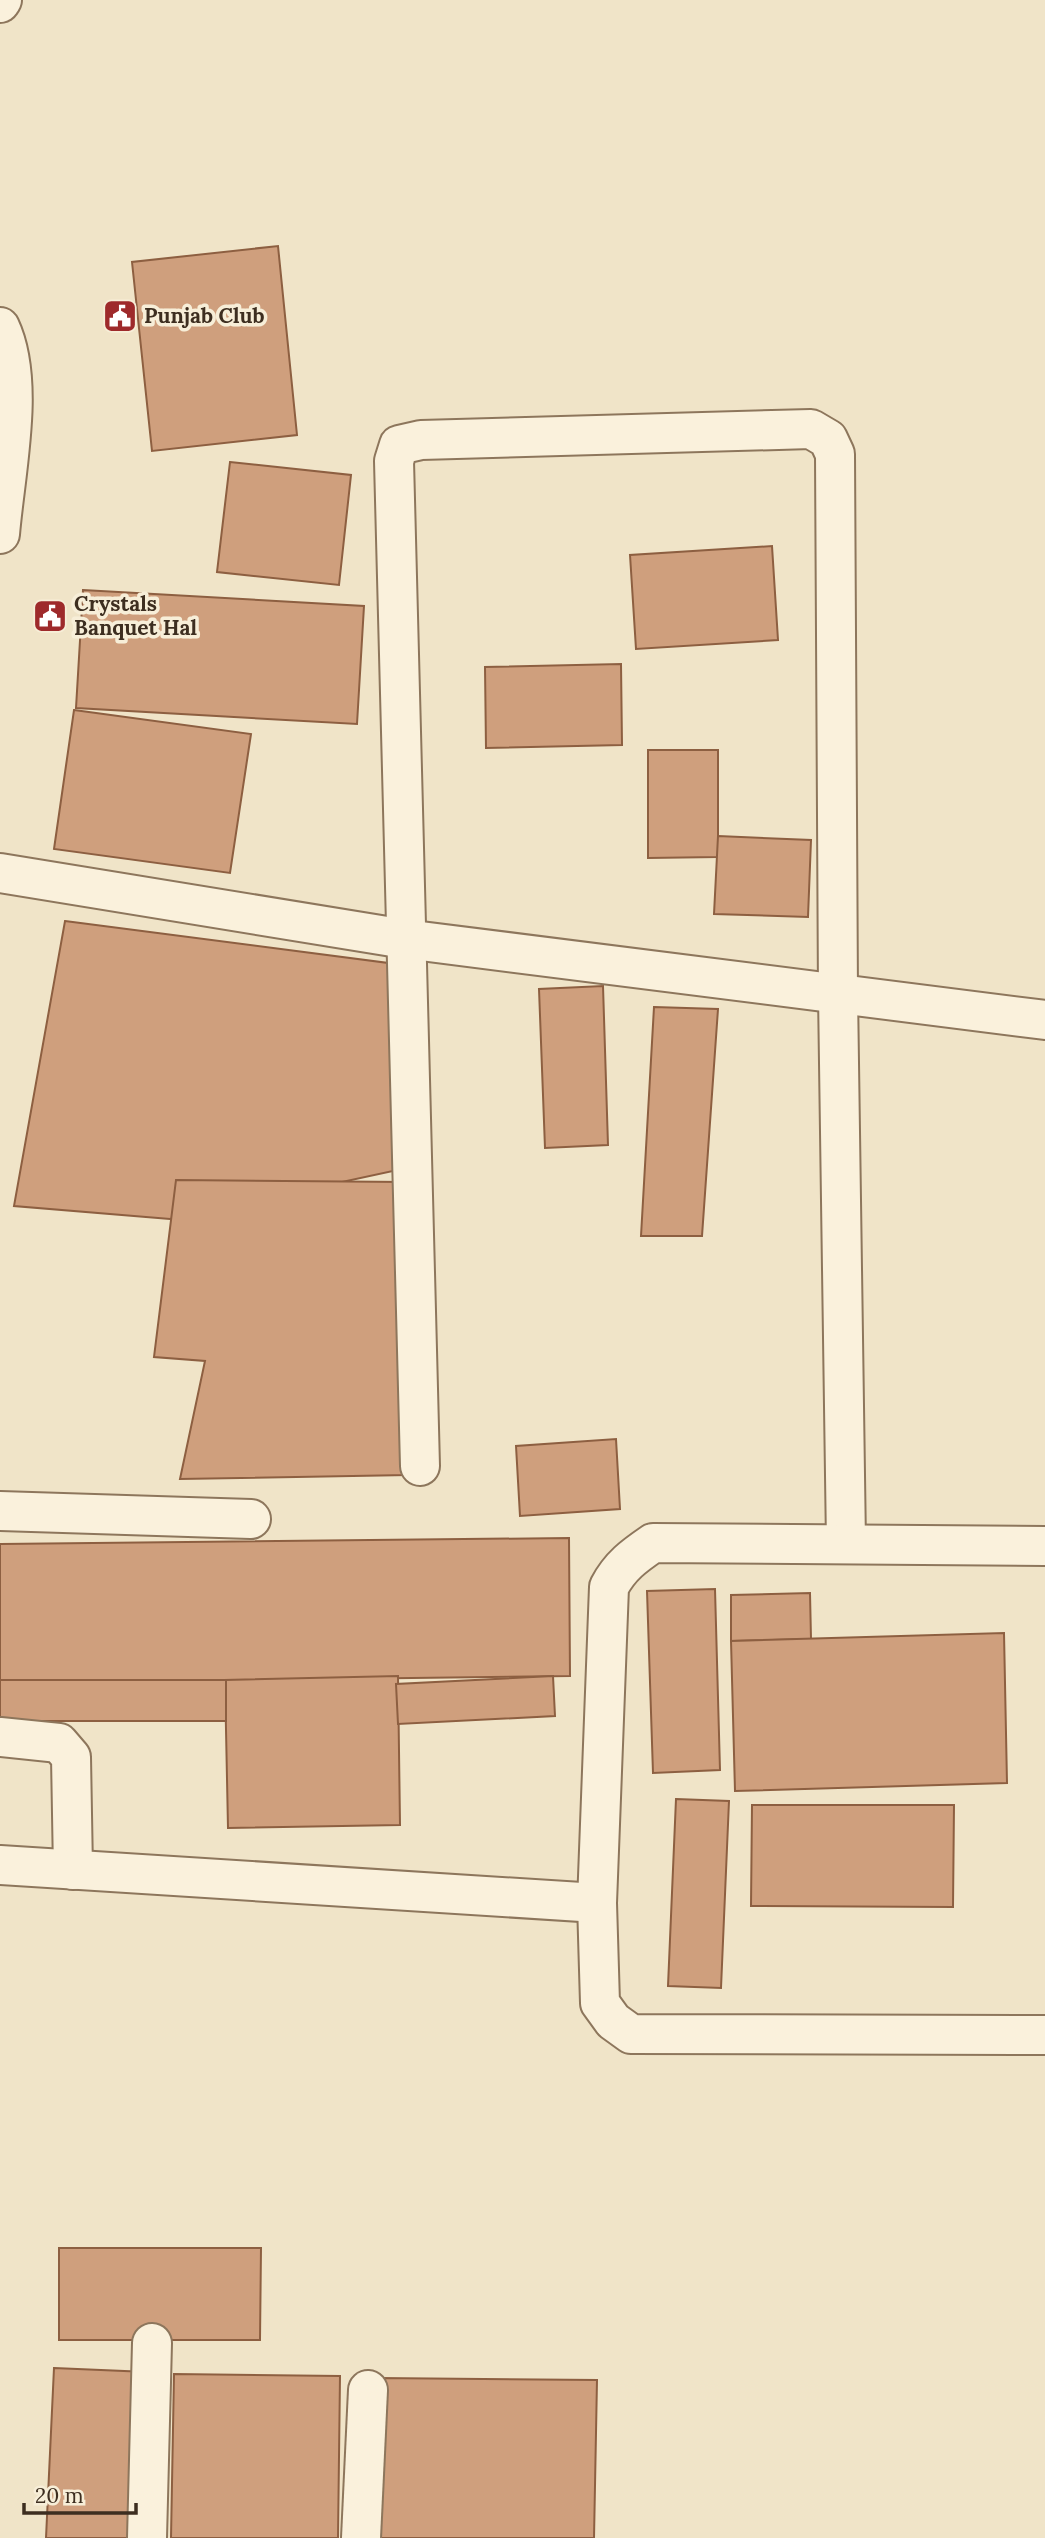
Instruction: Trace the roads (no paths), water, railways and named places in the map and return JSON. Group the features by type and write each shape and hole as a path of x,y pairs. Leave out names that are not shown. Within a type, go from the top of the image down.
{"street":[{"path":"0,327 8,344 14,375 0,534"},
{"path":"420,1466 394,461 399,445 421,440 811,429 828,439 835,454 838,994 846,1543"},
{"path":"0,873 405,939 1045,1020"},
{"path":"0,1511 251,1519"},
{"path":"1045,1546 653,1543 618,1570 609,1587 597,1903 600,2003 613,2021 631,2034 1045,2035"},
{"path":"0,1737 59,1743 71,1757 73,1870"},
{"path":"0,1865 597,1903"},
{"path":"146,2538 152,2343"},
{"path":"360,2538 368,2390"}],"place":[{"name":"Punjab Club","path":"120,316"},
{"name":"Crystals Banquet Hal","path":"50,616"}]}
